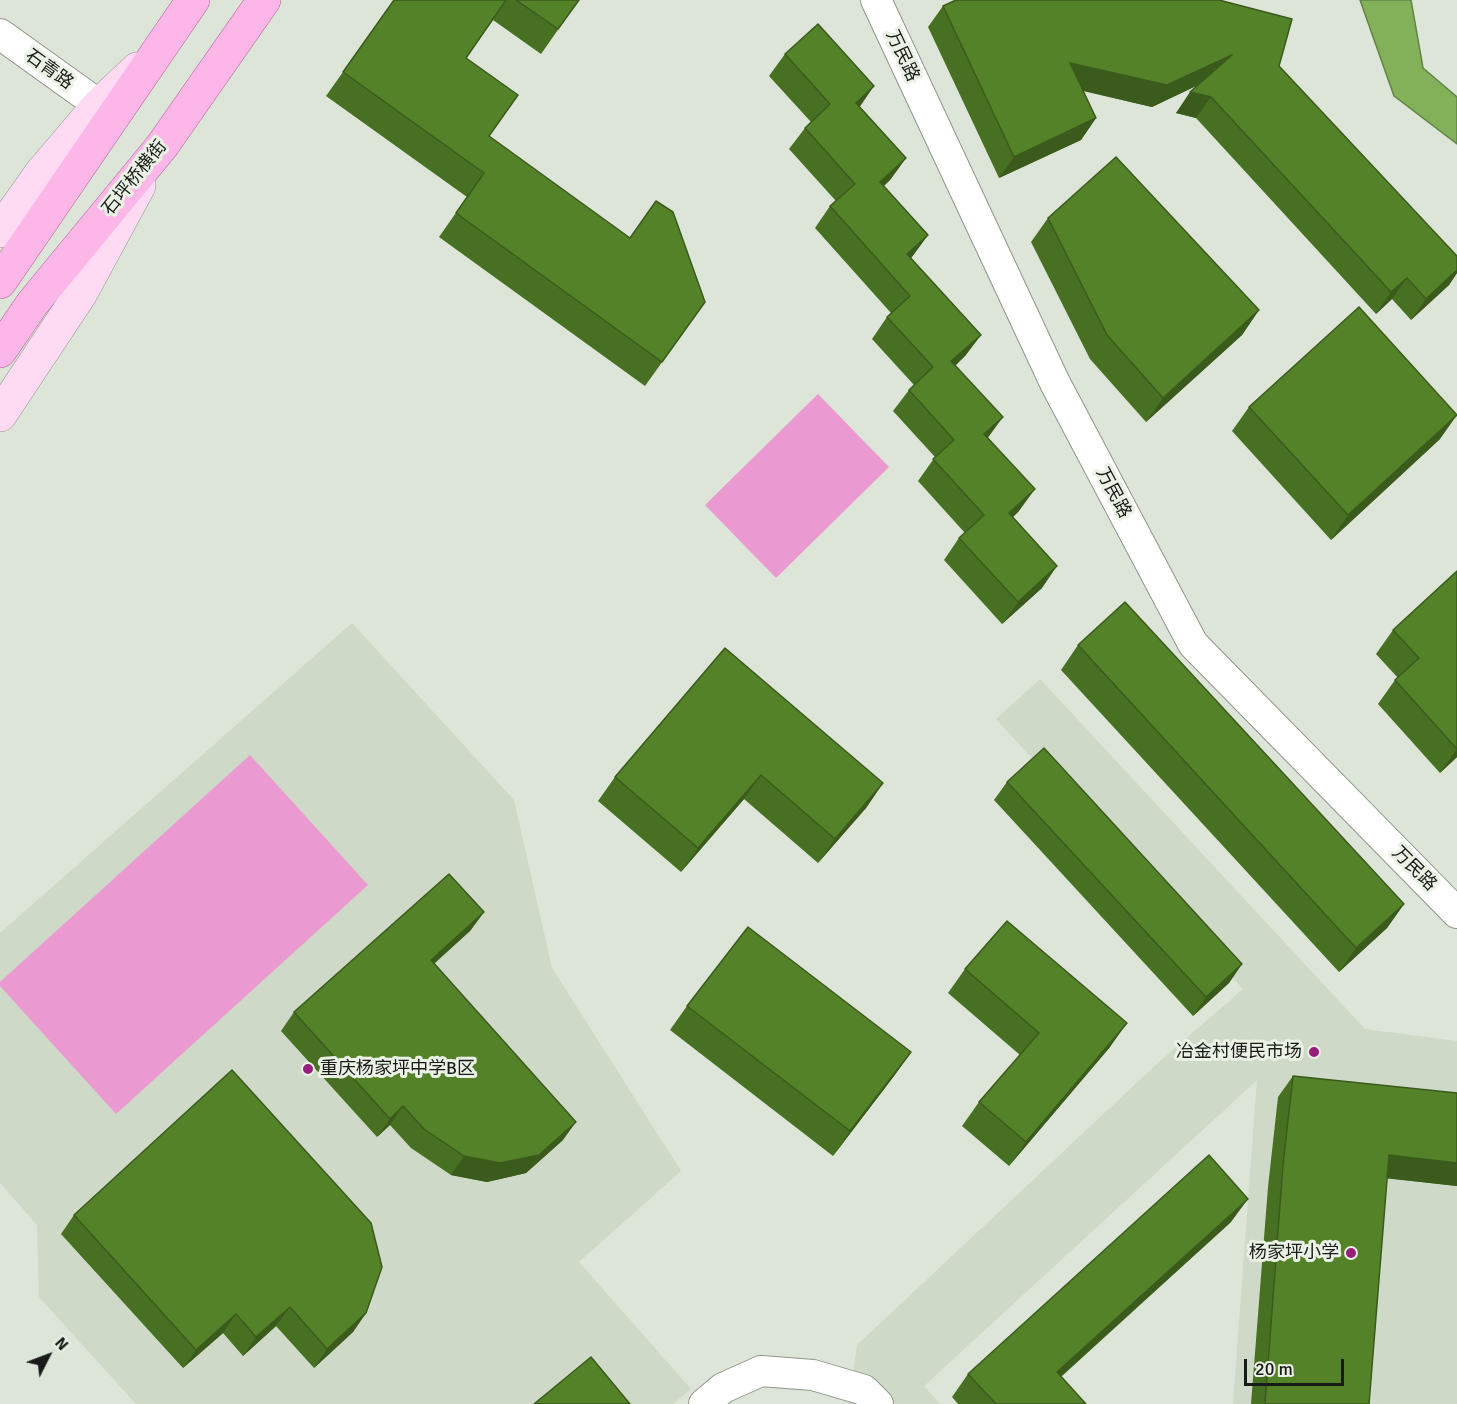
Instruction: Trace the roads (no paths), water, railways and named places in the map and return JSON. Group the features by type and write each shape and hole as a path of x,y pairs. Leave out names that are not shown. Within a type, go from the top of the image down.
{"main road":[{"path":"0,282 193,0"},
{"name":"石坪桥横街","path":"0,351 32,304 162,146 264,0"}],"street":[{"name":"万民路","path":"876,0 1055,383 1193,644 1457,913"},
{"name":"石青路","path":"0,34 99,105"},
{"path":"0,231 41,173 99,105 166,40"},
{"path":"0,415 81,292 162,146"},
{"path":"704,1404 723,1388 761,1371 813,1375 864,1390 878,1404"}],"place":[{"name":"冶金村便民市场","path":"1314,1052"},
{"name":"重庆杨家坪中学B区","path":"308,1069"},
{"name":"杨家坪小学","path":"1351,1253"}]}
